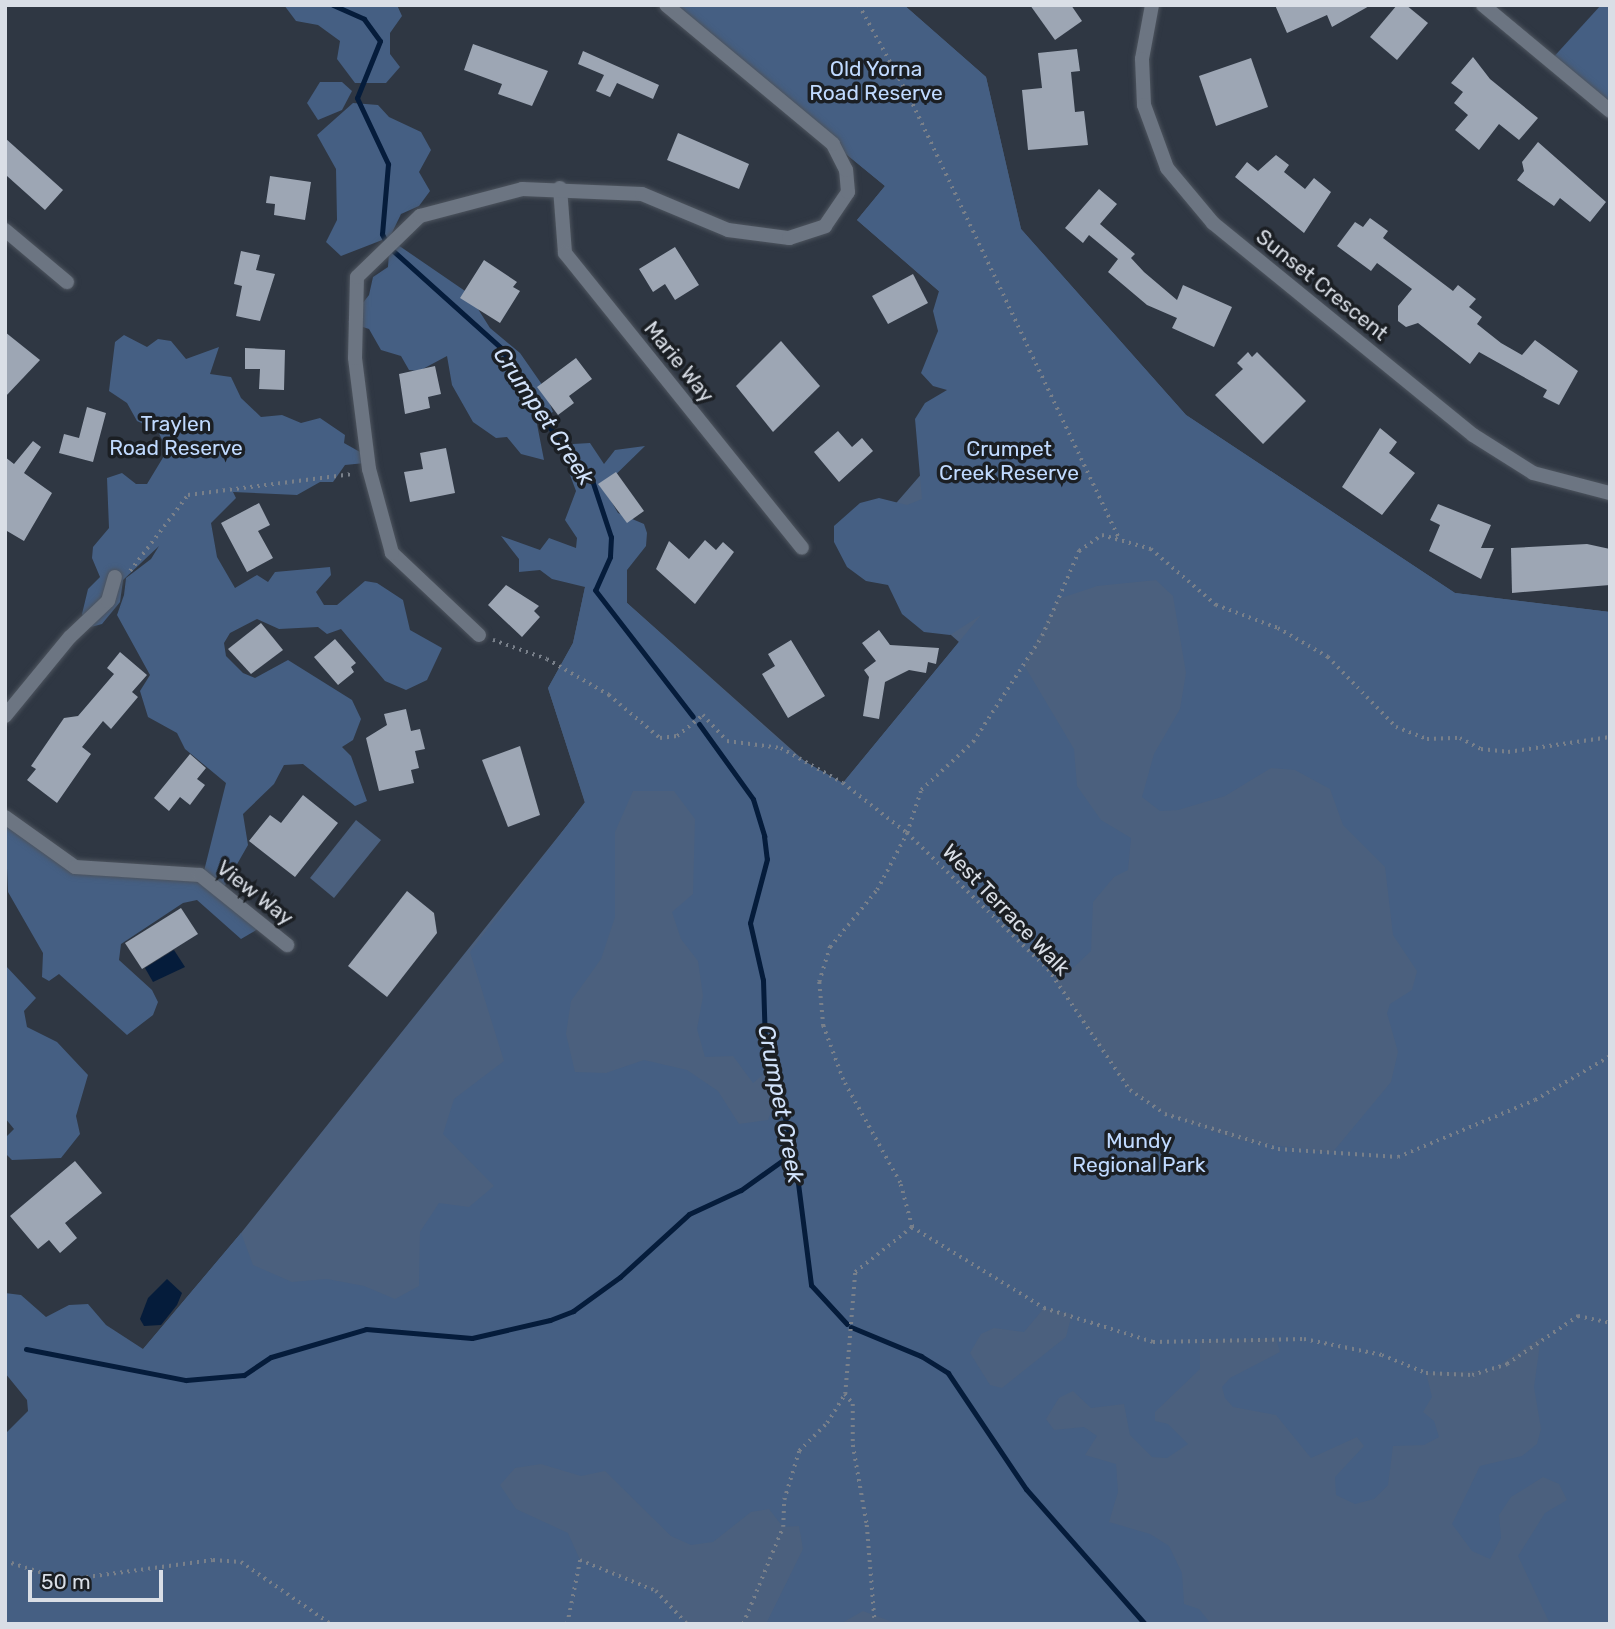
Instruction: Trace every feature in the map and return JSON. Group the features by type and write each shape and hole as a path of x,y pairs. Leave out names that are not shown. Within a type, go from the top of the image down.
{"street":[{"path":"479,635 392,553 369,472 355,358 357,277 420,216 522,189 560,188 642,194 728,230 789,238 825,226 848,192 846,170 833,144 666,5"},
{"name":"Sunset Crescent","path":"1152,5 1142,59 1144,105 1167,168 1213,223 1473,435 1533,473 1610,493"},
{"path":"1483,5 1610,111"},
{"name":"Marie Way","path":"560,188 565,253 802,548"},
{"path":"5,230 67,282"},
{"path":"5,716 70,636 108,601 115,577"},
{"name":"View Way","path":"5,817 75,867 200,875 287,945"}],"path":[{"path":"859,5 916,110 1120,540"},
{"path":"115,577 127,575 188,495 369,472"},
{"path":"1610,737 1508,752 1481,749 1460,738 1427,739 1396,727 1328,657 1278,628 1216,605 1151,549 1102,535 1079,551 1042,636 973,743 921,790 907,833 877,890 830,947 819,982 823,1026 843,1080 900,1183 912,1227 1044,1308 1153,1342 1304,1339 1382,1354 1426,1373 1472,1375 1507,1364 1578,1316 1610,1323"},
{"name":"West Terrace Walk","path":"479,635 547,659 609,695 660,738 677,736 702,716 727,741 781,748 812,765 907,833 1048,969 1130,1090 1165,1114 1238,1140 1278,1149 1398,1157 1535,1100 1610,1056"},
{"path":"743,1624 783,1527 784,1500 799,1451 827,1423 845,1394 855,1272 912,1227"},
{"path":"845,1394 853,1404 853,1445 865,1513 875,1624"},
{"path":"5,1561 65,1580 213,1560 241,1562 331,1624"},
{"path":"567,1624 580,1560 656,1591 687,1624"}],"green space":[{"path":"284,5 397,5 402,16 390,33 390,54 400,67 386,83 355,83 337,59 340,41 318,25 296,21"},
{"name":"Mundy Regional Park","path":"666,5 904,5 986,77 1021,229 1186,415 1455,593 1610,612 1610,1624 1550,1624 1518,1556 1545,1513 1567,1500 1559,1484 1543,1477 1511,1497 1499,1515 1501,1538 1490,1559 1472,1551 1452,1524 1480,1466 1522,1456 1537,1444 1541,1429 1534,1387 1541,1337 1491,1370 1426,1373 1432,1397 1423,1412 1434,1421 1439,1437 1424,1445 1393,1446 1388,1485 1374,1499 1355,1504 1336,1495 1335,1477 1364,1446 1357,1437 1311,1458 1276,1415 1233,1407 1225,1398 1222,1387 1230,1378 1280,1352 1276,1338 1200,1341 1200,1369 1155,1412 1155,1421 1168,1424 1188,1444 1167,1458 1152,1457 1130,1435 1124,1404 1091,1408 1073,1391 1059,1398 1046,1419 1054,1430 1084,1427 1097,1436 1085,1455 1116,1464 1118,1492 1109,1522 1150,1534 1169,1546 1182,1573 1184,1604 1199,1609 1211,1624 898,1624 863,1611 840,1624 766,1624 803,1549 799,1526 783,1527 769,1509 751,1512 713,1542 691,1545 671,1536 605,1471 581,1476 541,1464 515,1468 500,1485 516,1509 568,1533 580,1560 656,1591 687,1624 5,1624 5,1434 28,1411 27,1400 5,1373 5,1293 21,1295 46,1317 69,1305 88,1304 106,1325 143,1349 241,1233 253,1265 292,1282 327,1279 364,1286 395,1299 419,1286 420,1232 439,1203 469,1207 494,1186 443,1134 454,1099 504,1061 470,952 585,802 548,688 573,643 585,587 552,579 540,570 519,572 519,559 501,536 540,550 549,538 576,548 577,538 565,520 576,491 564,459 573,444 590,443 604,464 615,450 645,446 603,487 618,513 644,524 647,533 646,546 627,570 627,603 799,758 843,783 981,615 950,635 924,632 902,614 888,585 866,581 847,567 834,542 834,526 860,503 879,498 907,505 922,499 915,419 925,403 947,390 933,386 921,373 938,331 933,311 939,291 857,220 885,186","holes":["1156,580 1173,596 1186,673 1180,709 1154,754 1142,797 1160,811 1178,810 1225,796 1271,768 1295,770 1330,789 1343,825 1385,867 1393,935 1417,971 1412,990 1390,1004 1387,1013 1398,1052 1391,1082 1332,1153 1238,1140 1165,1114 1130,1090 1049,970 1073,968 1091,951 1093,902 1114,877 1128,870 1131,838 1101,820 1077,786 1074,749 1024,665 1058,599 1097,586","633,791 674,791 695,819 693,894 672,912 681,939 698,961 703,996 697,1029 705,1057 733,1056 753,1083 771,1068 779,1092 768,1120 739,1124 718,1091 687,1070 644,1060 606,1073 575,1072 566,1034 571,1001 601,959 615,917 615,832","1044,1308 1072,1314 1066,1337 1002,1388 990,1385 970,1353 981,1334 994,1328 1024,1332"]},
{"name":"Mundy Regional Park","path":"904,5 986,77 1021,229 1186,415 1455,593 1610,612 1610,1624 5,1624 5,1513 241,1233 585,803 548,688 573,643 589,569 837,790 959,642 867,562 864,540 931,463 1003,347 857,220 885,186 798,115"},
{"path":"1601,5 1610,5 1610,111 1550,61"},
{"path":"320,82 342,82 352,91 342,110 318,120 307,103"},
{"path":"353,103 378,105 389,117 421,132 431,150 419,172 430,191 419,206 401,214 390,237 341,256 326,242 337,220 336,169 317,135"},
{"path":"398,245 468,293 490,328 520,353 543,386 553,412 536,419 544,460 521,454 507,437 496,438 473,422 452,385 447,356 419,371 409,370 401,356 381,350 369,329 348,322 369,295 373,277 388,267 389,252"},
{"name":"Traylen Road Reserve","path":"124,335 147,347 158,339 171,341 186,359 219,347 210,374 231,377 241,398 261,417 282,415 301,423 320,418 345,435 344,443 360,452 365,463 345,465 333,482 320,482 297,495 233,492 236,498 211,523 217,557 235,588 257,575 268,582 275,572 330,567 331,575 316,592 324,605 337,605 365,581 377,583 403,600 410,630 442,648 427,680 406,690 385,681 341,629 327,634 318,627 279,629 257,619 230,633 224,643 226,656 243,673 255,678 288,660 352,700 361,719 353,740 342,747 351,756 367,801 355,806 303,764 284,765 274,784 243,814 248,845 224,887 203,875 226,783 185,749 177,733 148,717 140,691 150,675 117,615 126,578 151,559 159,546 123,580 120,602 102,624 91,627 82,614 88,589 100,577 92,558 93,547 109,528 107,478 122,473 136,484 147,484 167,451 158,431 137,421 127,403 109,391 115,342"},
{"path":"5,820 74,870 117,877 199,877 263,926 241,939 197,900 183,903 121,944 119,960 152,990 158,1002 153,1015 127,1035 59,974 49,981 42,977 43,953 8,892"},
{"path":"356,820 381,840 334,898 310,878"},
{"path":"5,965 36,998 24,1011 27,1027 57,1042 88,1075 76,1116 80,1134 61,1158 12,1160 5,1153 5,1138 14,1129 5,1118"}],"shaded area":[{"path":"174,950 185,967 153,982 145,968"},
{"path":"167,1279 182,1293 177,1305 161,1325 144,1326 140,1319 148,1298"}],"building":[{"path":"1030,5 1071,5 1082,21 1055,40"},
{"path":"1275,5 1371,5 1332,27 1327,15 1287,33"},
{"path":"1397,5 1406,5 1428,23 1397,60 1370,37"},
{"path":"473,44 548,71 532,106 498,94 502,84 464,70"},
{"path":"1077,49 1080,71 1071,72 1075,112 1084,111 1088,145 1028,150 1022,90 1042,88 1038,53"},
{"path":"583,51 659,85 653,99 617,83 610,97 596,91 604,75 578,64"},
{"path":"1473,57 1490,79 1538,118 1519,140 1499,124 1479,150 1455,130 1468,115 1454,103 1463,92 1451,83"},
{"path":"1251,58 1268,107 1216,126 1199,76"},
{"path":"678,133 749,164 739,189 667,160"},
{"path":"5,138 63,190 45,210 7,176"},
{"path":"1538,142 1606,202 1590,222 1560,198 1554,206 1517,180 1524,171 1522,162"},
{"path":"1276,155 1289,165 1284,172 1305,189 1314,178 1331,192 1304,233 1235,177 1247,162 1258,171"},
{"path":"270,176 311,182 305,220 274,215 275,204 266,203"},
{"path":"1099,189 1117,204 1100,224 1135,254 1131,258 1144,272 1177,300 1183,285 1232,307 1214,347 1172,328 1177,318 1147,305 1108,272 1118,259 1089,235 1083,243 1065,228"},
{"path":"1370,218 1388,231 1383,238 1453,291 1458,285 1476,299 1469,307 1482,317 1477,324 1501,343 1522,355 1535,340 1578,371 1559,405 1543,397 1547,390 1479,352 1470,364 1418,323 1406,327 1398,321 1398,306 1412,289 1377,263 1371,271 1337,246 1355,222 1363,227"},
{"path":"675,247 699,285 675,300 665,284 653,292 639,269"},
{"path":"241,251 260,255 256,270 275,274 260,321 236,316 242,286 234,284"},
{"path":"484,260 517,282 513,287 520,291 500,323 460,298"},
{"path":"913,274 928,303 888,324 872,296"},
{"path":"5,332 40,360 5,397"},
{"path":"781,341 820,386 773,432 736,386"},
{"path":"245,348 285,350 284,390 259,389 260,369 245,369"},
{"path":"1248,352 1252,357 1257,352 1306,401 1263,444 1215,395 1243,369 1237,363"},
{"path":"576,358 592,379 569,396 574,403 558,415 537,387"},
{"path":"435,366 441,394 428,397 430,408 405,414 399,374"},
{"path":"87,407 106,413 93,462 59,453 64,434 79,438"},
{"path":"1380,428 1397,442 1389,453 1415,473 1382,515 1342,487"},
{"path":"838,431 852,447 862,438 873,451 839,482 814,452"},
{"path":"33,441 41,447 24,473 52,493 24,541 7,531 5,523 5,457 14,464"},
{"path":"446,448 455,493 410,502 404,472 423,469 420,453"},
{"path":"616,472 644,511 627,523 598,484"},
{"path":"259,503 270,525 258,531 273,558 247,572 221,523"},
{"path":"1438,504 1491,525 1481,548 1494,548 1481,579 1429,551 1440,525 1430,520"},
{"path":"705,540 716,550 723,542 734,552 695,604 656,569 669,541 689,559"},
{"path":"1587,544 1610,549 1610,585 1512,593 1511,548"},
{"path":"506,585 539,606 534,611 540,617 522,637 488,605"},
{"path":"261,623 283,650 251,674 228,649"},
{"path":"879,630 890,645 939,648 936,664 928,662 926,673 909,670 885,682 879,719 863,716 869,677 864,670 876,661 862,643"},
{"path":"335,639 356,663 351,667 354,672 338,685 314,657"},
{"path":"791,640 825,696 788,718 762,674 775,666 768,654"},
{"path":"120,652 147,675 132,692 138,697 111,729 103,721 82,747 91,754 57,803 27,780 36,769 31,766 64,718 78,716 114,674 107,668"},
{"path":"406,709 411,731 420,729 425,749 415,751 419,768 411,770 414,783 379,791 366,738 387,725 384,714"},
{"path":"520,746 540,815 508,827 482,760"},
{"path":"190,754 206,768 197,779 205,785 190,805 180,797 169,811 154,798"},
{"path":"303,795 338,823 295,877 249,841 270,815 281,823"},
{"path":"407,891 434,913 437,933 387,997 348,966"},
{"path":"181,908 198,934 142,969 125,943"},
{"path":"75,1161 102,1193 65,1223 77,1238 60,1253 49,1240 38,1249 10,1216"}],"waterway":[{"name":"Crumpet Creek","path":"333,5 364,19 380,41 357,98 388,164 382,234 387,244"},
{"name":"Crumpet Creek","path":"390,248 501,348 562,447 592,480 611,537 610,557 595,590 693,717"},
{"name":"Crumpet Creek","path":"699,724 753,799 764,836 767,859 750,923 763,980 765,1043 794,1152 811,1285 847,1324"},
{"path":"26,1349 186,1380 244,1375 271,1357 366,1329 472,1338 550,1320 573,1311 620,1277 689,1214 741,1190 794,1152"},
{"name":"Crumpet Creek","path":"851,1327 921,1356 948,1373 1026,1489 1145,1624"}],"park label":[{"name":"Old Yorna Road Reserve","path":"876,81"},
{"name":"Crumpet Creek Reserve","path":"1009,461"}]}
